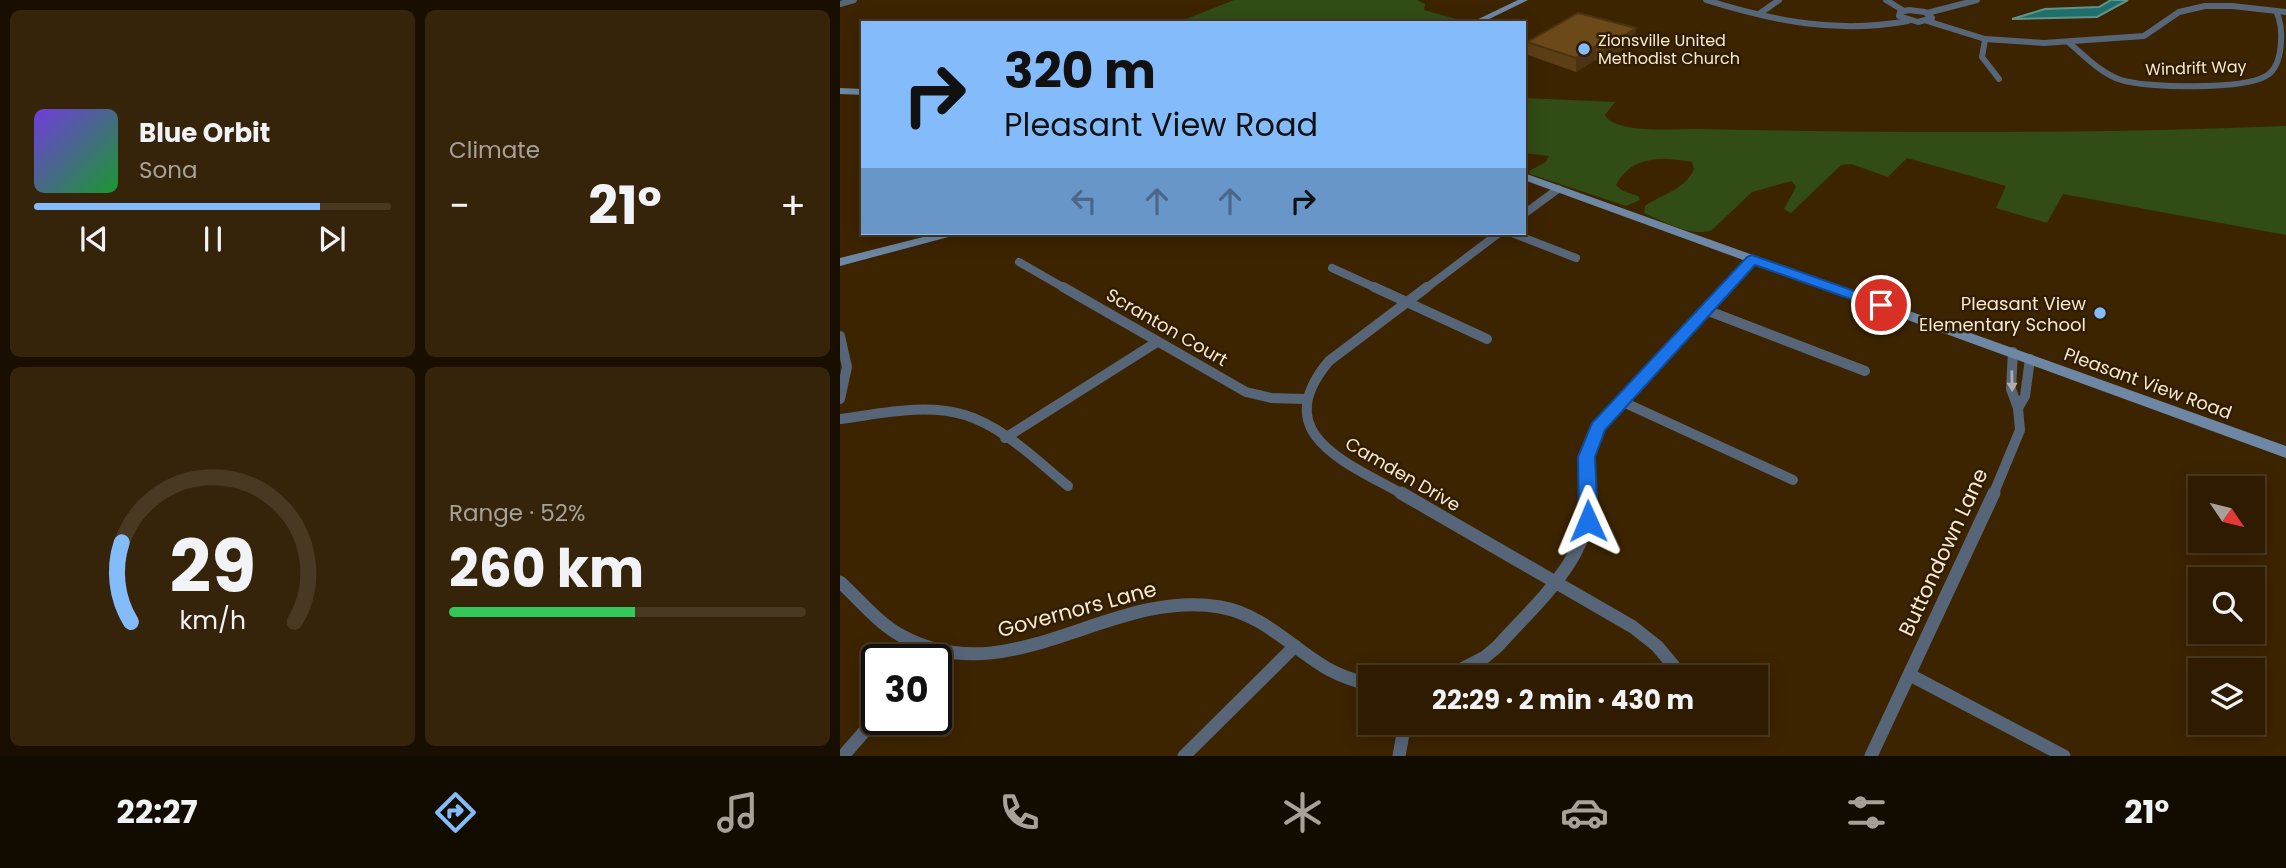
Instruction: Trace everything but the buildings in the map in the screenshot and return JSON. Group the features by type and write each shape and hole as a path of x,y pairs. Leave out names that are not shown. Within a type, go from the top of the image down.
{"main road":[{"path":"1478,21 1524,0"},
{"path":"840,91 861,92"},
{"name":"Pleasant View Road","path":"1526,177 2286,452"},
{"path":"840,262 944,235"}],"street":[{"path":"840,4 854,0"},
{"path":"1706,0 1811,22 1842,25 1870,24 1902,14 1927,13 1977,0"},
{"path":"1722,0 1815,27 1879,28 1908,20 1927,21 1954,33 1984,40 2018,43 2148,35 2159,30 2176,14 2189,8 2235,6 2286,12"},
{"path":"1761,12 1779,0"},
{"path":"1886,0 1908,20"},
{"name":"Windrift Way","path":"2068,42 2109,75 2135,84 2153,86 2246,82 2267,76 2276,64 2282,27 2276,11"},
{"path":"1927,13 1932,17 1927,21"},
{"path":"1984,40 1982,57 1999,79"},
{"path":"1526,212 1558,188"},
{"path":"1305,399 1314,378 1329,360 1496,235"},
{"path":"1517,235 1576,258"},
{"path":"1468,665 1491,652 1554,582 1581,542 1588,521 1587,457 1598,427 1752,260"},
{"name":"Scranton Court","path":"1019,262 1246,392 1271,398 1305,399"},
{"path":"1332,268 1486,339"},
{"path":"1706,310 1865,371"},
{"path":"840,336 847,350 849,365 840,399"},
{"path":"1004,438 1157,342"},
{"path":"2013,352 2011,389 2018,408"},
{"name":"Buttondown Lane","path":"1871,756 1978,530 2020,430 2018,408 2025,396 2030,359"},
{"name":"Camden Drive","path":"1305,399 1307,424 1325,449 1645,636 1672,665"},
{"path":"1621,401 1793,480"},
{"path":"840,419 913,411 950,412 976,419 1068,486"},
{"name":"Governors Lane","path":"840,582 897,633 914,644"},
{"name":"Governors Lane","path":"952,653 1007,652 1033,647 1143,610 1184,604 1222,607 1257,620 1335,673 1358,681"},
{"path":"1184,756 1295,646"},
{"path":"1910,675 2064,756"},
{"path":"843,756 861,735"},
{"path":"1399,756 1403,735"}],"green space":[{"path":"1234,0 1417,0 1425,4 1424,10 1463,21 1181,21"},
{"path":"1526,98 1615,102 1605,115 1611,121 1632,128 1646,129 1990,132 2286,126 2286,235 2063,194 2047,223 1996,208 2006,186 1907,158 1888,177 1851,164 1841,165 1791,213 1784,209 1796,187 1792,181 1752,192 1712,230 1696,232 1644,213 1645,206 1685,182 1694,169 1692,162 1659,159 1639,163 1630,168 1616,185 1623,191 1638,196 1640,200 1626,206 1530,174 1529,171 1546,162 1549,156 1526,153"}],"water":[{"path":"2111,0 2128,0 2097,17 2012,19 2045,9 2099,7"}],"place":[{"name":"Zionsville United Methodist Church","path":"1584,49"},
{"name":"Pleasant View Elementary School","path":"2100,313"}],"route":[{"path":"1588,521 1590,497 1587,457 1598,427 1752,260 1881,305"}]}
